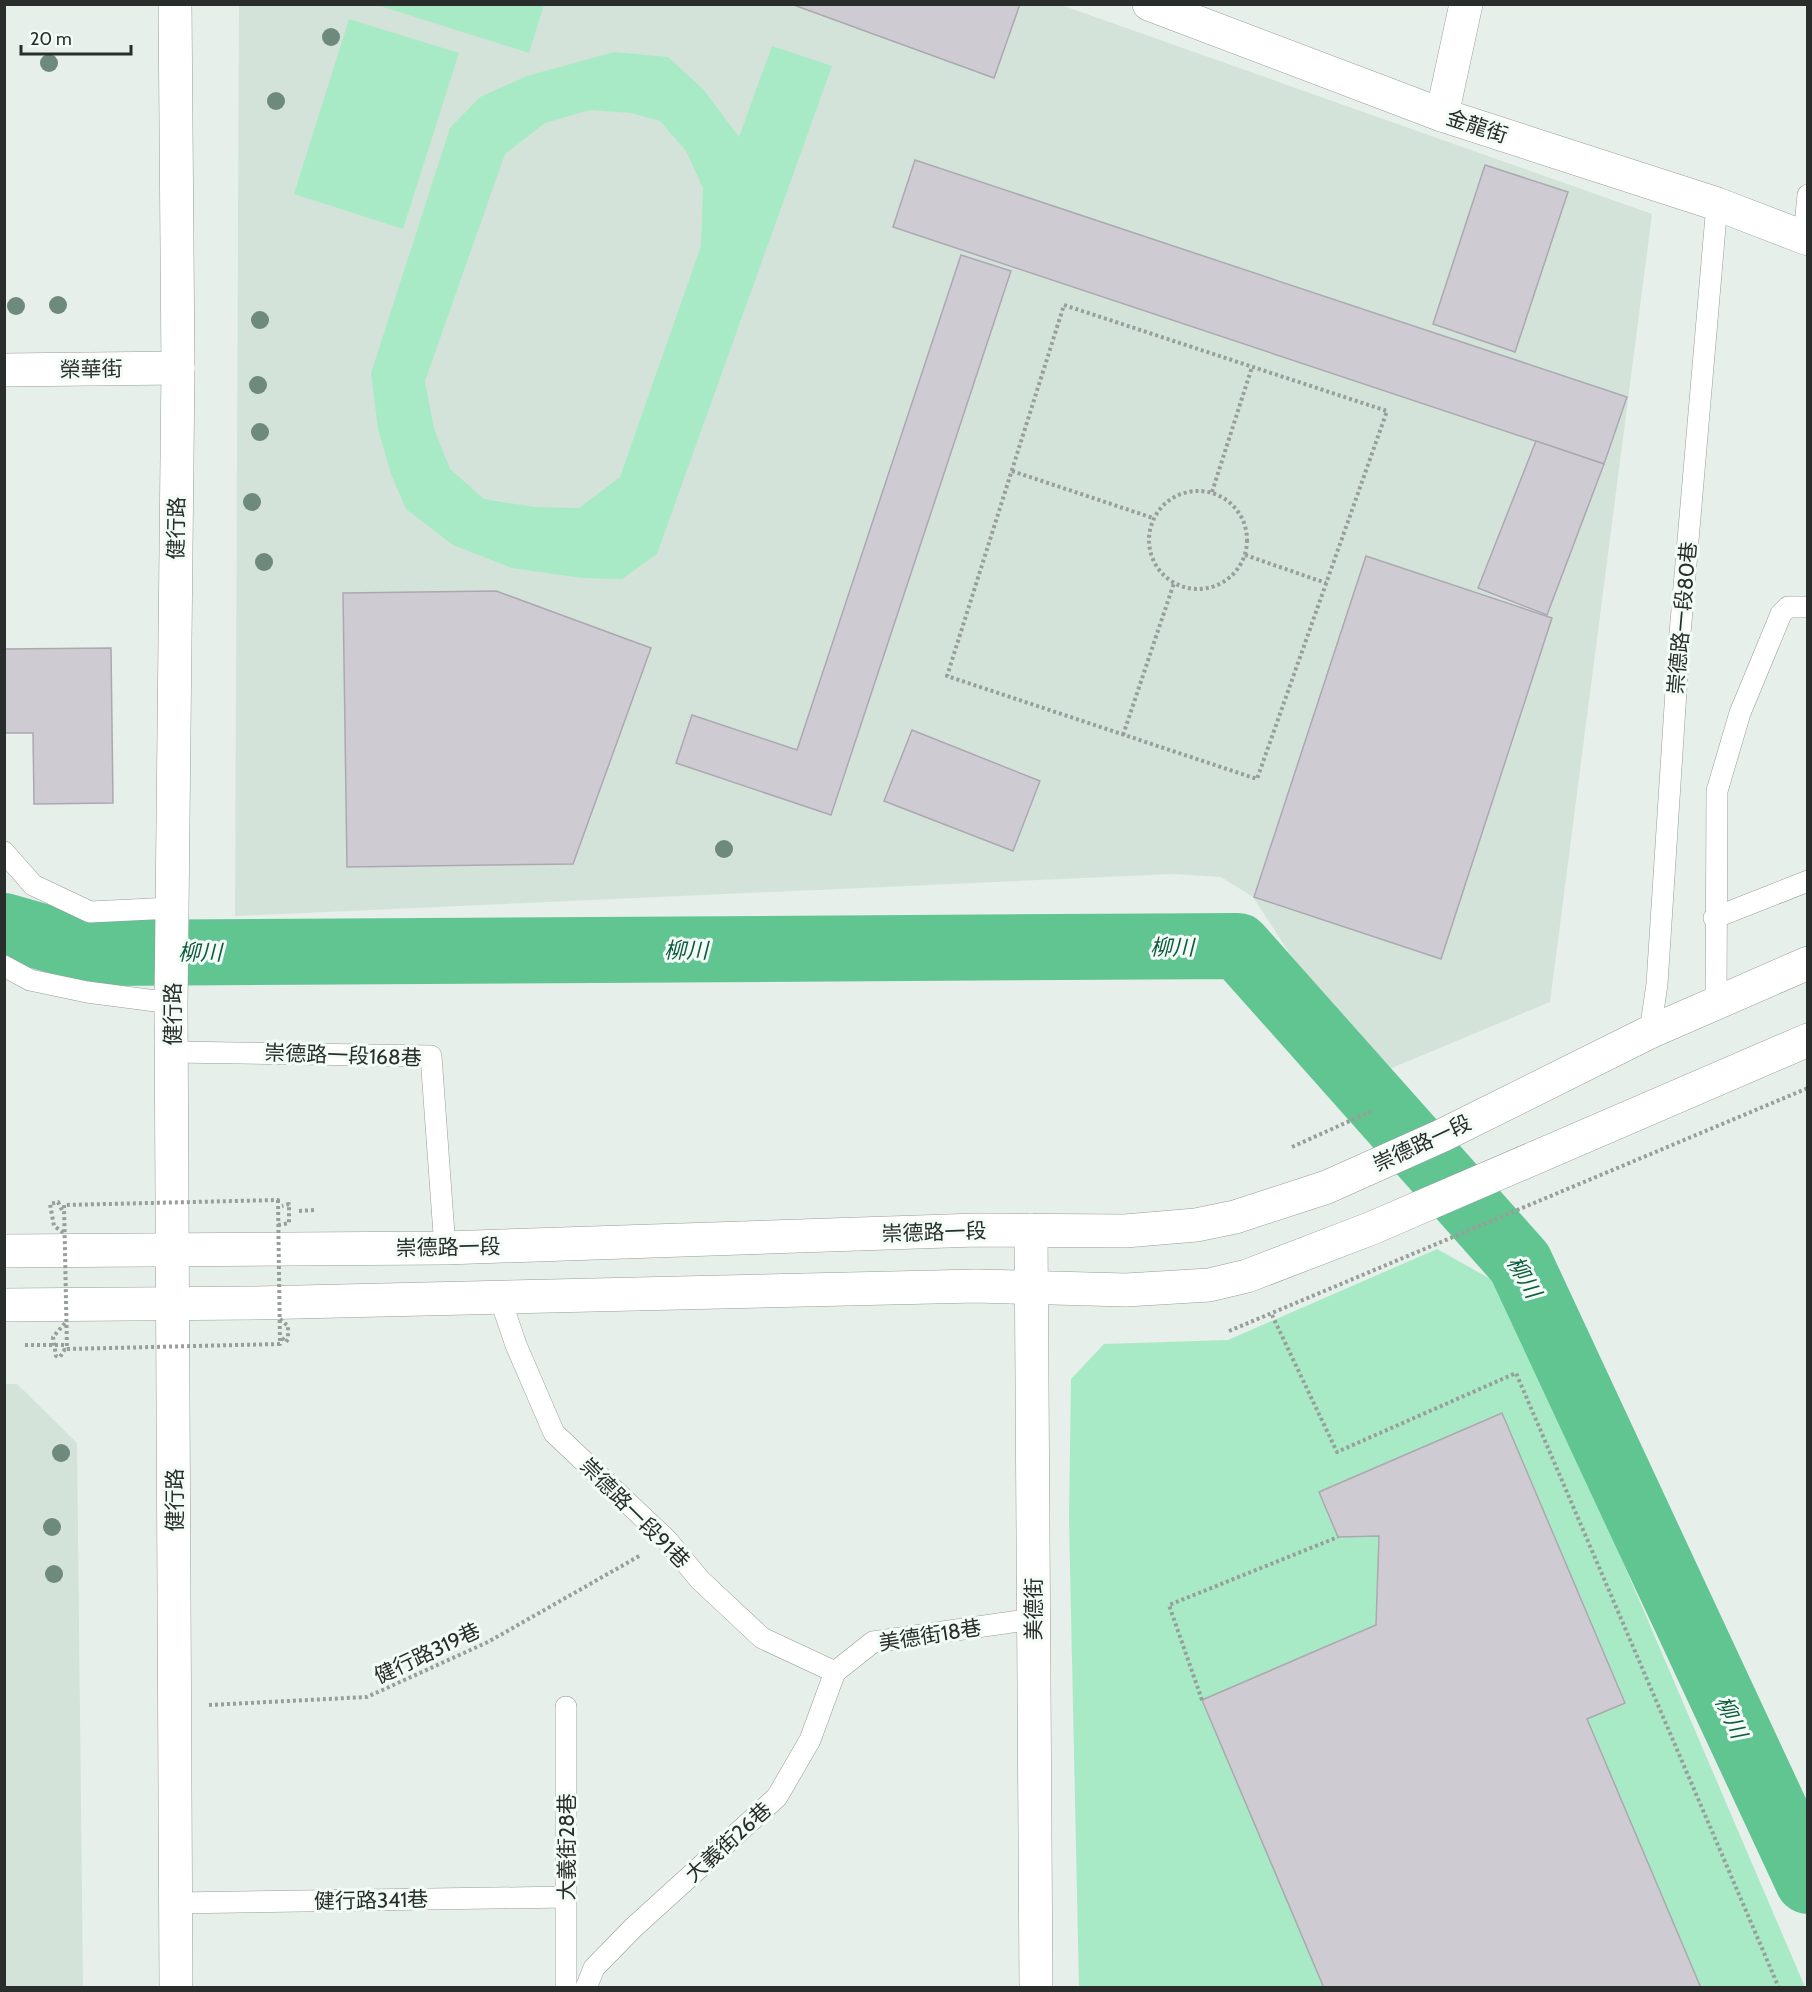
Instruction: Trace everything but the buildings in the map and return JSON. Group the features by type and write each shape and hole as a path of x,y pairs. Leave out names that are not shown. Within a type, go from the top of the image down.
{"main road":[{"name":"健行路","path":"175,4 178,368 172,915 172,1252 176,1988"},
{"path":"1442,115 1466,4"},
{"name":"金龍街","path":"1152,5 1442,115 1717,204 1806,237"},
{"name":"榮華街","path":"4,370 178,368"},
{"name":"崇德路一段","path":"4,1251 172,1252 445,1248 1031,1230 1125,1230 1196,1225 1234,1217 1326,1187 1441,1136 1650,1032 1808,963"},
{"path":"4,1305 500,1298 1031,1286 1126,1290 1209,1286 1247,1276 1490,1180 1808,1040"},
{"name":"美德街","path":"1031,1230 1036,1988"}],"lane":[{"path":"1806,237 1808,195"},
{"name":"崇德路一段80巷","path":"1650,1032 1657,984 1679,645 1717,204"},
{"path":"1716,1002 1714,918 1717,791 1740,713 1781,614 1788,607 1808,607"},
{"path":"4,852 33,885 90,912 172,915"},
{"path":"1714,918 1808,880"},
{"path":"4,966 30,980 87,992 172,993"},
{"name":"崇德路一段168巷","path":"172,1052 431,1056 445,1248"},
{"name":"崇德路一段91巷","path":"500,1298 516,1345 554,1433 667,1540 700,1580 762,1638 835,1672"},
{"name":"美德街18巷","path":"835,1672 873,1642 1033,1619"},
{"name":"大義街26巷","path":"586,1988 594,1968 633,1928 777,1797 810,1740 835,1672"},
{"name":"大義街28巷","path":"566,1707 566,1988"},
{"name":"健行路341巷","path":"176,1903 566,1897"}],"path":[{"path":"1064,305 1252,367 1387,411 1257,778 947,676 1064,305"},
{"path":"1212,492 1252,367"},
{"path":"1012,471 1153,518"},
{"path":"1184,492 1212,492 1226,499 1237,510 1244,524 1247,539 1245,555 1238,568 1216,586 1202,590 1173,583 1153,562 1149,548 1153,518 1166,502 1184,492"},
{"path":"1245,555 1326,583"},
{"path":"1123,735 1173,583"},
{"path":"1229,1332 1808,1088"},
{"path":"1292,1147 1374,1110"},
{"path":"278,1200 278,1225 280,1344 67,1349 64,1205 278,1200"},
{"path":"62,1210 58,1202 50,1204 54,1226 65,1233"},
{"path":"278,1225 289,1223 289,1214 289,1204 283,1204 283,1211 285,1211 293,1211 314,1210"},
{"path":"1272,1315 1337,1452 1516,1373 1779,1988"},
{"path":"279,1319 288,1326 288,1339 283,1341 281,1337"},
{"path":"25,1345 45,1345 54,1345 64,1345 64,1353 60,1357 54,1353 53,1349 53,1338 66,1322"},
{"path":"1202,1700 1169,1605 1338,1537"},
{"name":"健行路319巷","path":"175,1706 368,1697 488,1642 667,1540"}],"shaded area":[{"path":"239,5 1061,5 1652,214 1550,1002 1370,1077 1253,897 1221,877 1172,874 235,916"},
{"path":"5,1384 17,1384 77,1443 83,1987 5,1987"}],"green space":[{"path":"377,5 544,5 529,53"},
{"path":"349,19 459,53 403,229 294,194"},
{"path":"772,46 832,66 657,554 622,579 582,578 512,568 453,545 406,509 391,474 378,429 371,373 450,128 480,97 527,76 614,52 668,57 703,89 739,137","holes":["590,110 631,113 660,121 686,151 703,188 701,246 620,477 579,508 534,507 484,499 450,469 434,429 425,381 505,154 545,123"]},
{"path":"1437,1249 1505,1287 1805,1987 1079,1987 1069,1519 1071,1379 1104,1344 1228,1340"}],"waterway":[{"name":"柳川","path":"4,926 99,953 1238,946 1520,1263 1808,1881"}]}
